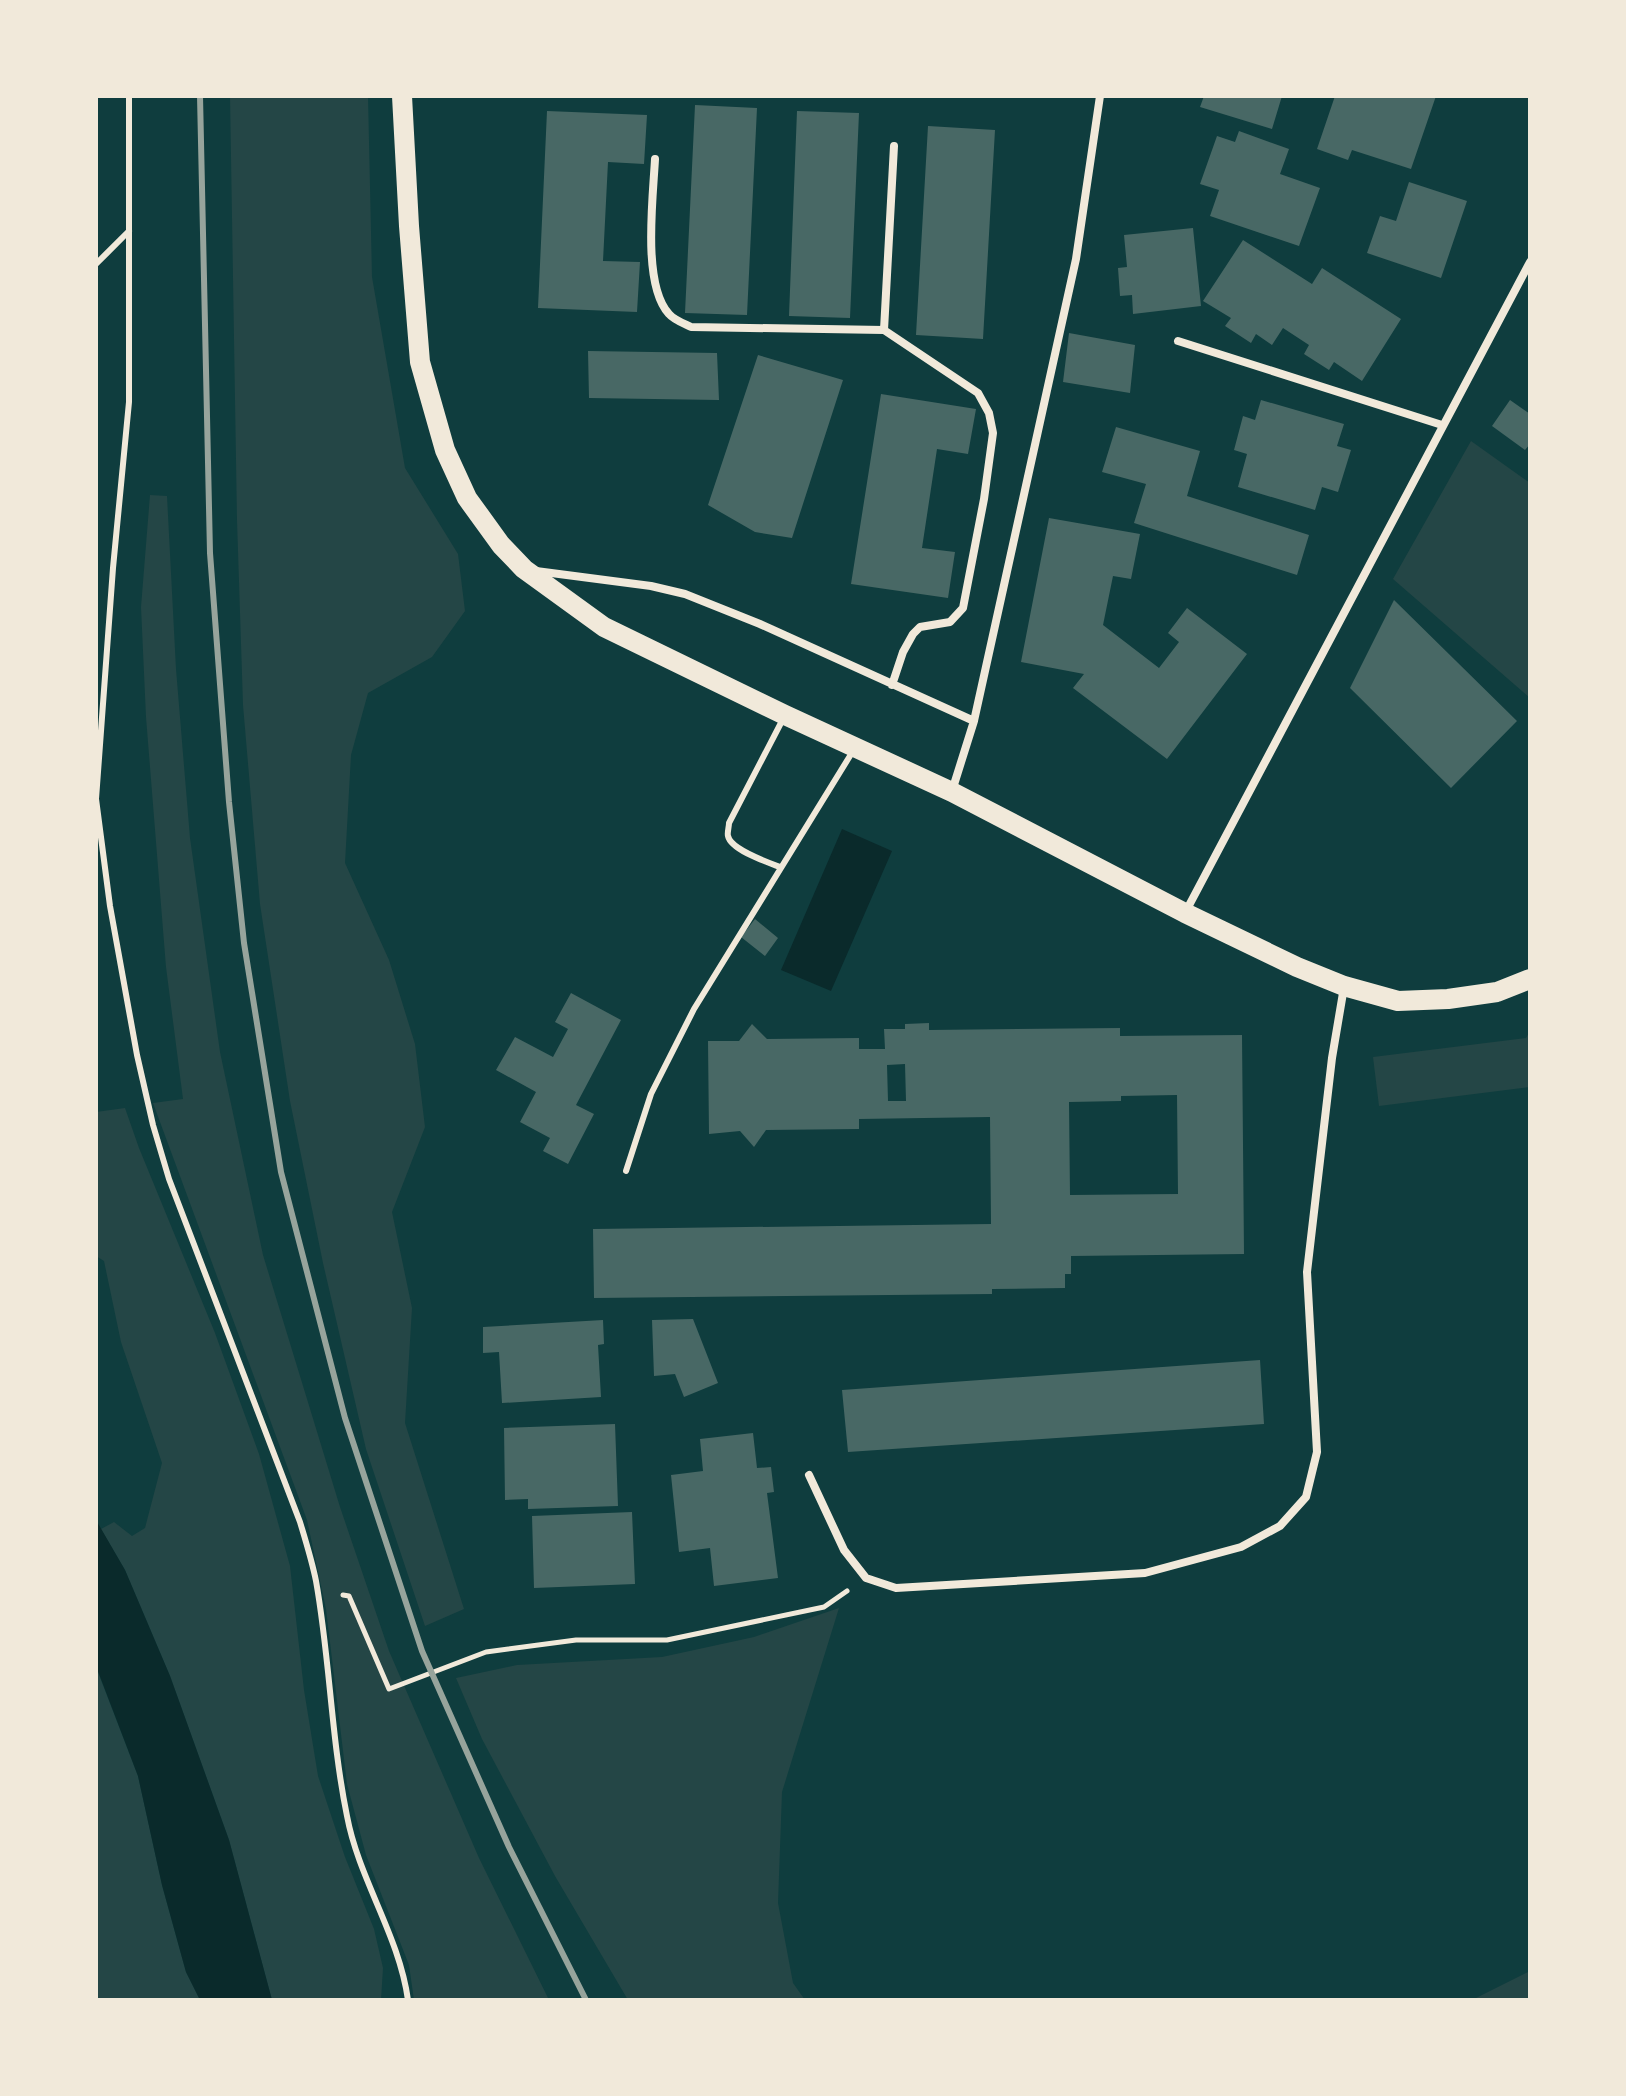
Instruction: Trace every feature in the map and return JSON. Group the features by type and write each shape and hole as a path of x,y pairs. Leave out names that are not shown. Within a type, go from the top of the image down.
{"main road":[{"path":"402,96 420,362 445,450 467,498 501,545 524,569 604,627 952,792 1185,913 1297,967 1344,986 1398,1001 1448,999 1497,992 1530,979"}],"street":[{"path":"952,792 974,721 1076,259 1100,96"},
{"path":"884,330 894,146"},
{"path":"655,159 651,260 659,293 670,315 691,327 884,330 978,393 989,413 993,433 963,608 950,622 920,627 913,634 892,685"},
{"path":"1185,913 1530,262"},
{"path":"1178,341 1442,425"},
{"path":"524,569 651,586 685,594 974,721"},
{"path":"809,1475 844,1550 866,1578 896,1588 1145,1573 1241,1547 1280,1526 1306,1497 1317,1452 1307,1272 1332,1058 1344,986"}],"lane":[{"path":"129,96 129,402 96,799 110,906 137,1055 169,1179 300,1522 316,1579 334,1745 347,1819 357,1857 404,1974 408,2000"},
{"path":"96,264 129,231"},
{"path":"780,867 745,852 732,844 727,835 729,823 785,715"},
{"path":"626,1171 651,1094 694,1009 855,748"}],"path":[{"path":"349,1596 389,1689 486,1652 576,1640 667,1640 824,1607 866,1578"}],"shaded area":[{"path":"230,96 368,96 372,277 405,468 458,554 465,611 432,657 368,693 351,755 345,863 389,960 415,1044 425,1127 392,1212 412,1308 405,1423 464,1609 425,1626 366,1449 323,1263 290,1101 260,904 243,705"},
{"path":"1471,441 1530,483 1530,698 1393,579"},
{"path":"150,495 167,496 176,669 190,838 220,1052 263,1255 340,1507 389,1651 479,1858 549,2000 414,2000 409,1965 366,1855 347,1784 326,1609 307,1520 153,1103 183,1099 166,967 146,717 141,607"},
{"path":"842,829 892,851 831,991 781,970"},
{"path":"1530,1031 1530,1087 1379,1106 1373,1057 1526,1038"},
{"path":"125,1108 215,1333 259,1454 290,1566 304,1690 318,1776 345,1857 374,1929 383,1968 381,2000 272,2000 229,1840 170,1676 125,1570 101,1529 114,1522 132,1536 145,1528 162,1463 121,1342 104,1261 96,1256 96,1112"},
{"path":"96,1520 125,1570 170,1676 229,1840 272,2000 200,2000 186,1972 162,1885 138,1776 96,1666"},
{"path":"839,1608 782,1792 778,1903 793,1983 805,2000 628,2000 555,1876 482,1739 456,1678 517,1665 662,1657 754,1637"},
{"path":"96,1667 138,1776 162,1885 186,1972 200,2000 96,2000"},
{"path":"1530,1971 1530,2000 1472,2000"}],"building":[{"path":"1204,96 1282,96 1272,129 1200,107"},
{"path":"1335,96 1436,96 1411,169 1352,150 1348,160 1317,149"},
{"path":"695,105 757,108 747,315 685,313"},
{"path":"547,111 647,115 644,164 608,162 603,261 640,262 637,312 538,308"},
{"path":"797,111 859,113 850,318 789,316"},
{"path":"928,126 995,130 983,339 916,335"},
{"path":"1239,131 1289,149 1280,174 1320,188 1299,246 1210,216 1219,190 1200,184 1217,136 1235,142"},
{"path":"1409,182 1467,201 1441,278 1367,253 1380,216 1396,221"},
{"path":"1193,228 1201,306 1133,314 1132,295 1120,296 1118,268 1127,267 1124,235"},
{"path":"1243,240 1312,284 1322,268 1401,319 1362,381 1334,362 1329,370 1304,354 1309,345 1283,328 1272,345 1256,334 1251,343 1225,326 1231,318 1203,301"},
{"path":"1069,333 1135,345 1130,393 1063,382"},
{"path":"588,351 717,353 719,400 589,398"},
{"path":"758,355 843,380 792,538 755,532 708,505"},
{"path":"881,394 976,409 968,454 937,449 922,548 955,552 948,598 851,584"},
{"path":"1261,400 1344,424 1337,446 1351,450 1338,492 1322,487 1315,510 1238,487 1247,454 1234,450 1243,416 1255,420"},
{"path":"1510,400 1530,414 1530,444 1525,450 1492,426"},
{"path":"1116,427 1200,451 1187,496 1309,535 1297,575 1134,523 1146,484 1102,472"},
{"path":"1049,518 1140,534 1131,579 1113,576 1103,625 1159,668 1179,642 1168,633 1187,608 1247,654 1167,759 1073,688 1084,674 1021,662"},
{"path":"1394,600 1517,721 1451,788 1350,688"},
{"path":"755,919 778,938 765,956 741,937"},
{"path":"571,993 621,1020 576,1105 594,1114 568,1164 543,1151 550,1138 520,1122 536,1092 496,1070 515,1037 553,1057 568,1029 555,1022"},
{"path":"929,1023 929,1030 1120,1028 1120,1036 1242,1035 1244,1254 1071,1256 1071,1274 1065,1274 1065,1288 992,1289 992,1294 594,1298 593,1229 991,1224 990,1117 859,1119 859,1129 766,1130 754,1147 740,1131 709,1134 708,1041 739,1041 752,1024 767,1039 859,1038 859,1049 885,1049 884,1029 905,1029 905,1024","holes":["905,1064 906,1101 888,1101 887,1065","1177,1095 1178,1194 1070,1195 1069,1102 1121,1101 1121,1096"]},
{"path":"693,1319 718,1383 684,1397 675,1374 654,1376 652,1320"},
{"path":"603,1320 604,1344 598,1345 601,1397 502,1403 499,1352 483,1353 483,1327"},
{"path":"1260,1360 1264,1424 848,1452 842,1390"},
{"path":"615,1424 618,1506 528,1509 528,1499 505,1500 504,1428"},
{"path":"753,1433 757,1468 771,1467 774,1492 767,1493 778,1578 714,1586 710,1548 679,1552 671,1475 703,1471 700,1439"},
{"path":"632,1512 635,1584 534,1588 532,1516"}],"railway":[{"path":"200,96 210,553 229,802 244,943 281,1172 345,1418 422,1651 509,1847 586,2000"}]}
